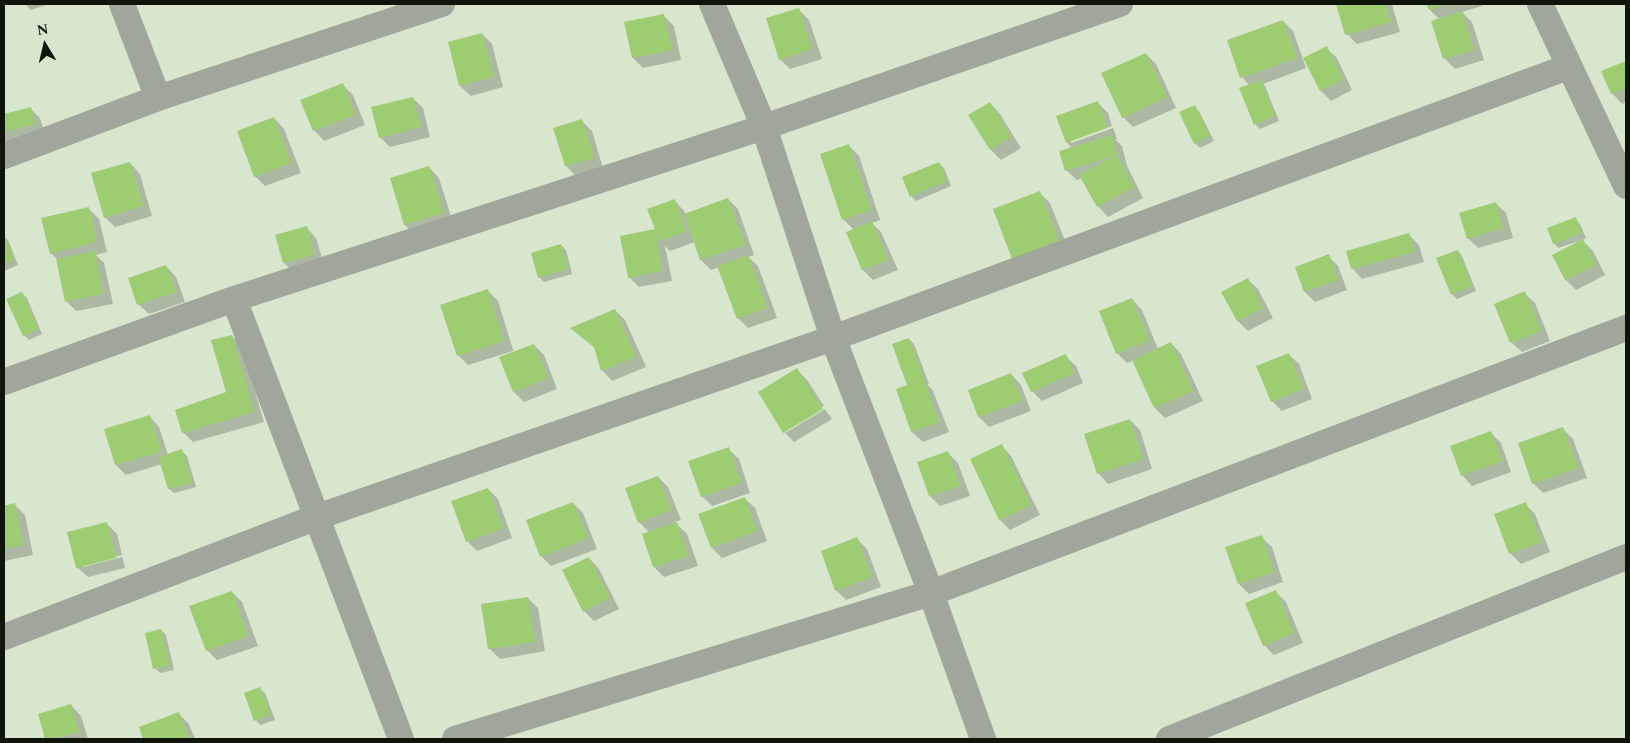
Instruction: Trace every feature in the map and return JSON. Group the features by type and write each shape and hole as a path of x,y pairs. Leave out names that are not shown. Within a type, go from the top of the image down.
{"street":[{"path":"122,4 158,98"},
{"path":"4,156 158,98 442,4"},
{"path":"712,4 764,127 833,338 931,593 983,739"},
{"path":"4,382 234,299 764,127 1120,4"},
{"path":"1540,4 1568,67 1626,186"},
{"path":"4,637 317,517 833,338 1568,67"},
{"path":"234,299 401,739"},
{"path":"455,739 931,593 1626,328"},
{"path":"1169,739 1626,557"}],"building":[{"path":"1336,4 1385,4 1391,22 1345,35"},
{"path":"1426,4 1447,4 1429,10"},
{"path":"799,8 812,49 779,60 766,18"},
{"path":"1462,11 1474,50 1443,59 1431,21"},
{"path":"664,14 672,50 632,58 624,22"},
{"path":"1283,20 1297,58 1240,78 1227,40"},
{"path":"482,33 494,77 459,86 448,42"},
{"path":"1327,46 1343,80 1320,91 1303,58"},
{"path":"1146,53 1167,97 1122,118 1101,73"},
{"path":"1626,61 1626,88 1611,94 1601,71"},
{"path":"1261,80 1275,116 1254,125 1239,88"},
{"path":"343,83 355,115 313,131 300,100"},
{"path":"413,97 421,127 379,138 371,107"},
{"path":"1098,101 1107,128 1066,143 1056,116"},
{"path":"990,102 1011,137 990,150 968,115"},
{"path":"1195,105 1210,136 1194,144 1179,112"},
{"path":"31,107 35,124 4,132 4,114"},
{"path":"274,117 291,163 254,177 237,131"},
{"path":"582,119 594,158 565,166 553,128"},
{"path":"1112,135 1117,155 1134,187 1097,207 1079,175 1116,155 1065,171 1059,151"},
{"path":"849,144 871,210 842,220 820,154"},
{"path":"130,162 143,206 104,218 91,173"},
{"path":"939,162 947,181 910,197 902,177"},
{"path":"429,166 444,213 404,225 390,178"},
{"path":"1040,191 1059,241 1012,259 993,209"},
{"path":"728,198 745,245 700,260 684,214"},
{"path":"675,199 686,232 658,241 647,209"},
{"path":"1496,202 1503,228 1467,239 1459,213"},
{"path":"89,207 97,242 50,254 41,218"},
{"path":"1576,217 1582,233 1553,244 1547,228"},
{"path":"872,221 888,260 862,270 846,232"},
{"path":"307,226 314,255 283,263 275,235"},
{"path":"655,229 662,271 628,278 620,236"},
{"path":"1409,233 1414,252 1351,269 1346,251"},
{"path":"4,234 14,260 4,264"},
{"path":"1583,239 1596,265 1565,280 1552,255"},
{"path":"561,244 568,269 538,278 531,253"},
{"path":"1458,250 1472,286 1451,295 1436,258"},
{"path":"95,251 103,294 65,302 56,259"},
{"path":"1329,254 1338,280 1304,292 1295,267"},
{"path":"748,255 767,308 737,319 717,266"},
{"path":"166,265 176,292 137,305 128,278"},
{"path":"1248,278 1263,308 1237,321 1221,292"},
{"path":"488,289 504,341 457,356 440,305"},
{"path":"1525,291 1541,331 1510,343 1494,304"},
{"path":"22,292 38,329 23,336 6,299"},
{"path":"1132,298 1149,341 1116,354 1099,311"},
{"path":"615,309 636,357 601,371 594,347 570,328"},
{"path":"232,335 254,412 182,433 175,410 226,392 211,340"},
{"path":"909,338 939,422 911,432 896,389 907,385 892,344"},
{"path":"1171,342 1193,391 1154,408 1132,360"},
{"path":"534,344 548,378 513,392 499,357"},
{"path":"1289,353 1303,389 1271,402 1256,366"},
{"path":"1066,354 1074,373 1031,392 1022,373"},
{"path":"797,368 823,409 783,433 758,392"},
{"path":"1011,373 1022,401 978,417 968,390"},
{"path":"150,415 161,452 115,465 104,429"},
{"path":"1130,419 1143,459 1097,474 1084,434"},
{"path":"1563,427 1578,468 1532,484 1518,443"},
{"path":"1491,431 1502,461 1461,476 1450,446"},
{"path":"1002,444 1031,505 999,520 970,459"},
{"path":"729,447 741,483 701,497 688,461"},
{"path":"182,449 192,483 168,489 158,457"},
{"path":"948,451 960,486 929,496 917,462"},
{"path":"658,476 671,510 638,523 625,488"},
{"path":"488,488 503,528 466,542 451,501"},
{"path":"745,497 757,531 711,548 698,514"},
{"path":"573,502 588,538 540,557 526,520"},
{"path":"1526,502 1541,542 1509,554 1494,514"},
{"path":"15,503 23,545 4,549 4,506"},
{"path":"107,522 116,558 76,568 67,532"},
{"path":"677,522 688,556 653,567 642,534"},
{"path":"1262,535 1274,572 1238,584 1225,547"},
{"path":"857,537 872,577 835,591 821,551"},
{"path":"589,557 610,598 583,612 562,570"},
{"path":"1276,590 1294,633 1263,646 1245,603"},
{"path":"232,591 248,636 206,651 189,606"},
{"path":"528,597 535,642 488,649 481,604"},
{"path":"161,629 170,665 153,669 145,633"},
{"path":"260,687 271,715 254,721 244,693"},
{"path":"71,704 79,732 53,739 45,739 38,714"},
{"path":"179,712 189,739 143,739 139,727"}]}
